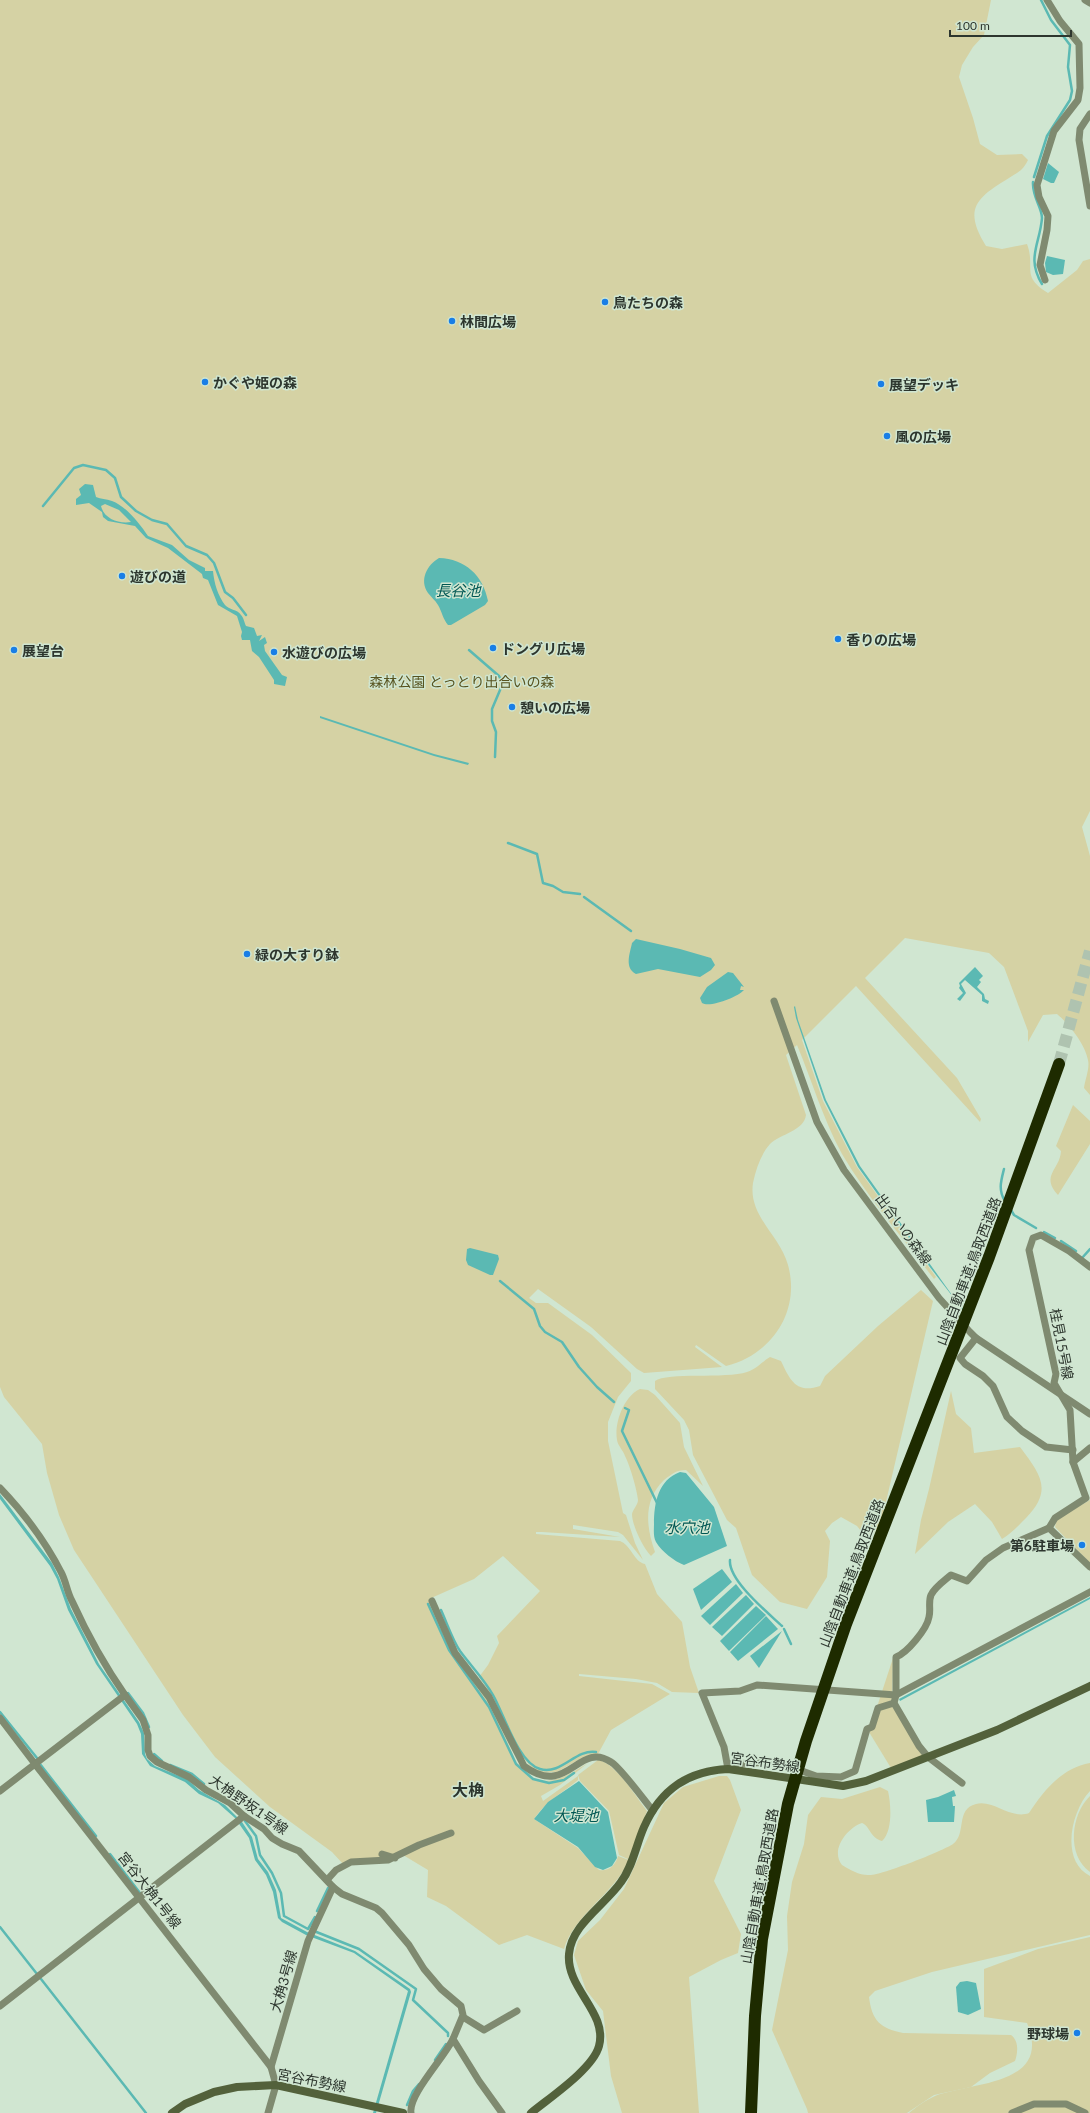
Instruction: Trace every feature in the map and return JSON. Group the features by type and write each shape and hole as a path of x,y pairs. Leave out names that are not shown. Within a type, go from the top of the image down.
{"highway":[{"name":"山陰自動車道;鳥取西道路","path":"751,2113 762,1940 791,1805 855,1610 1030,1156 1062,1065"},
{"name":"山陰自動車道;鳥取西道路","path":"757,2113 760,2017 768,1942 791,1805"}],"street":[{"path":"1045,280 1040,265 1047,230 1048,216 1039,197 1037,185 1054,131 1078,100 1080,88 1079,44 1060,21 1047,0"},
{"path":"1085,0 1090,3"},
{"path":"1090,114 1080,129 1079,140 1090,206"},
{"name":"出合いの森線","path":"774,1000 817,1122 826,1140 844,1170 939,1298 976,1338 1090,1414"},
{"name":"桂見15号線","path":"896,1695 896,1657 917,1639 928,1622 931,1594 951,1575 968,1581 986,1560 1003,1548 1049,1528 1055,1518 1086,1498 1074,1462 1070,1410 1054,1383 1056,1374 1029,1250 1033,1238 1041,1235 1069,1251 1090,1267"},
{"path":"976,1338 960,1358 965,1364 983,1376 993,1386 1007,1418 1022,1431 1046,1447 1073,1450"},
{"path":"1074,1462 1090,1448"},
{"path":"0,1488 14,1504 55,1561 62,1574 70,1598 98,1655 125,1694 0,1791"},
{"path":"1049,1528 1090,1567"},
{"path":"894,1703 878,1708 872,1727 867,1729 855,1771 841,1778 816,1776 777,1762 728,1766 724,1747 702,1693 740,1692 757,1685 896,1695 1090,1592"},
{"path":"432,1601 455,1653 488,1696 524,1766 534,1774 556,1777 588,1758 599,1757 612,1762 653,1811"},
{"name":"宮谷布勢線","path":"530,2113 584,2069 593,2059 599,2047 601,2034 594,2014 581,1993 570,1970 568,1954 572,1939 622,1881 653,1811 663,1797 685,1780 709,1770 728,1766 843,1786 866,1781 997,1730 1090,1686"},
{"name":"大桷野坂1号線","path":"125,1694 146,1726 150,1756 157,1762 189,1777 206,1790 230,1803 244,1816 255,1822 272,1838 299,1851 333,1887 342,1894 376,1908 382,1913 409,1945 424,1969 441,1989 461,2006 462,2017"},
{"path":"896,1695 894,1703 919,1746 928,1757 962,1783"},
{"path":"0,1718 35,1764"},
{"name":"宮谷大桷1号線","path":"35,1764 271,2067"},
{"path":"0,2006 244,1816"},
{"path":"327,1880 336,1870 351,1862 376,1861 395,1858 419,1845 451,1833"},
{"path":"382,1854 395,1858"},
{"name":"大桷3号線","path":"271,2067 308,1941 333,1887"},
{"path":"411,2113 410,2107 416,2093 448,2050 462,2017 484,2030 517,2010"},
{"path":"453,2038 471,2069 502,2113"},
{"path":"268,2113 276,2085 271,2067"},
{"name":"宮谷布勢線","path":"172,2113 185,2104 214,2092 237,2087 276,2085 403,2113"},
{"path":"1012,2113 1034,2104 1066,2104 1085,2113"}],"green space":[{"name":"森林公園 とっとり出合いの森","path":"0,0 991,0 984,35 973,47 962,65 959,77 980,144 997,155 1022,154 1028,160 1020,171 988,192 981,199 976,206 974,213 975,223 986,246 1002,249 1027,244 1031,276 1039,287 1048,293 1077,270 1083,261 1090,259 1090,811 1082,827 1090,856 1090,1095 1084,1088 1088,1070 1088,1060 1084,1047 1076,1035 1057,1014 1043,1015 1028,1042 1028,1031 1004,967 989,953 905,938 865,978 957,1078 981,1119 980,1122 856,986 802,1040 823,1101 857,1167 936,1277 934,1279 874,1202 842,1154 823,1114 797,1045 786,1055 806,1115 801,1125 770,1144 759,1162 753,1183 755,1206 784,1254 788,1265 791,1282 790,1299 786,1315 779,1329 769,1342 742,1360 726,1366 696,1345 695,1347 722,1367 644,1373 637,1369 591,1327 538,1289 529,1298 536,1303 548,1303 592,1335 631,1373 631,1381 618,1397 608,1422 608,1441 623,1513 626,1515 635,1543 643,1560 623,1535 618,1532 573,1525 573,1529 620,1537 542,1532 536,1532 536,1534 620,1541 624,1543 641,1563 645,1564 657,1594 682,1622 690,1667 699,1693 672,1692 657,1683 636,1679 579,1674 579,1676 652,1684 670,1694 611,1730 598,1754 582,1758 557,1772 542,1773 531,1767 519,1753 490,1693 479,1677 488,1665 499,1643 497,1636 540,1591 503,1556 474,1579 429,1599 438,1624 490,1704 517,1763 534,1778 551,1780 569,1774 588,1763 560,1785 541,1796 543,1801 578,1776 578,1780 549,1802 534,1819 578,1848 599,1870 605,1870 611,1867 618,1856 629,1860 614,1883 576,1926 564,1949 527,1935 499,1945 446,1906 427,1897 428,1870 403,1855 343,1864 332,1852 270,1807 215,1757 183,1715 74,1550 59,1515 47,1473 42,1444 4,1397 0,1387"},
{"path":"1073,1105 1090,1121 1090,1144 1058,1195 1051,1182 1052,1173 1058,1163 1061,1151 1056,1146"},
{"path":"921,1290 933,1301 881,1523 874,1533 865,1536 857,1526 841,1517 832,1523 825,1531 830,1541 827,1577 807,1609 780,1602 752,1575 736,1528 727,1520 693,1455 689,1430 684,1420 655,1389 655,1381 662,1378 671,1377 738,1374 750,1371 770,1357 781,1361 791,1379 799,1387 812,1388 820,1386 825,1376 878,1326"},
{"path":"640,1389 648,1390 655,1395 680,1423 684,1447 703,1486 686,1470 672,1474 657,1488 652,1496 648,1514 648,1524 655,1552 651,1556 641,1542 632,1519 633,1510 638,1500 635,1484 618,1442 616,1433 621,1411 629,1398"},
{"path":"951,1391 956,1414 971,1428 974,1453 1020,1447 1038,1474 1042,1491 1034,1508 1026,1518 1002,1539 992,1522 975,1504 948,1522 915,1554 921,1520"},
{"name":"第6駐車場","path":"1090,1500 1090,1563 1055,1527 1057,1519"},
{"path":"893,1658 892,1699 888,1704 877,1707"},
{"path":"892,1706 923,1756 891,1768 869,1732 875,1711"},
{"path":"598,1760 605,1762 619,1774 647,1811 630,1860 619,1855 609,1811 580,1781 578,1775"},
{"path":"1090,1763 1090,1791 1083,1800 1074,1823 1072,1848 1075,1859 1081,1869 1090,1876 1090,1935 932,1972 875,1991 869,1997 872,2012 878,2022 888,2029 895,2031 903,2033 1011,2035 1017,2043 1017,2054 1015,2061 990,2073 971,2087 934,2095 907,2113 808,2113 772,2030 788,1950 787,1916 792,1882 804,1844 808,1815 821,1797 842,1799 880,1787 888,1791 890,1803 890,1824 886,1837 882,1841 878,1839 872,1835 867,1827 862,1823 846,1835 839,1846 838,1853 842,1865 859,1874 870,1875 887,1871 912,1862 938,1852 953,1844 960,1834 963,1816 970,1807 976,1804 989,1804 1016,1814 1029,1813 1041,1796 1062,1775"},
{"path":"719,1776 727,1776 730,1780 741,1810 714,1881 741,1934 738,1953 689,1977 699,2113 622,2113 611,2076 603,2011 586,1990 574,1955 578,1941 600,1920 624,1889 664,1803 683,1787"},
{"path":"1090,1796 1090,1872 1082,1865 1077,1855 1074,1845 1074,1834 1075,1823 1079,1813"},
{"path":"1090,1937 1090,2113 909,2113 935,2096 1005,2078 1019,2070 1029,2059 1032,2044 1027,2023 984,2017 984,1969 1038,1949"}],"water":[{"path":"1048,163 1059,172 1054,183 1043,179"},
{"path":"1047,256 1065,260 1063,274 1053,275 1046,272 1045,263"},
{"path":"85,484 93,485 96,497 117,503 137,521 148,536 172,545 189,560 205,568 205,571 213,571 214,580 220,598 225,605 239,613 243,617 246,626 254,628 257,636 262,635 259,641 265,637 267,643 264,645 265,651 282,675 287,677 285,686 274,684 274,680 259,657 252,651 250,640 242,640 242,632 237,616 218,605 208,580 203,578 202,574 168,548 146,538 135,526 108,521 103,517 102,512 89,503 76,505 76,499 81,495 79,489","holes":["105,504 119,510 131,522 113,520 105,514 101,506"]},
{"name":"長谷池","path":"439,558 457,561 471,570 482,583 488,601 485,605 451,625 446,623 438,605 428,593 424,583 424,578 428,569"},
{"path":"320,716 434,754 469,763 468,765 434,756 320,718"},
{"path":"636,939 711,958 715,965 711,970 700,977 658,969 636,974 630,968 629,956 632,943"},
{"path":"975,967 983,976 979,980 981,982 977,987 984,994 985,999 989,1001 988,1004 982,1001 982,995 965,980 961,984 966,993 960,1001 957,999 963,993 959,988 959,983"},
{"path":"728,972 733,973 744,987 741,986 740,990 744,990 736,996 724,1001 711,1004 702,1003 700,998 707,987"},
{"path":"795,1006 798,1020 826,1100 860,1166 957,1302 971,1318 970,1319 929,1266 858,1167 824,1100 796,1018"},
{"path":"470,1248 498,1255 499,1259 493,1275 468,1265 466,1260 467,1249"},
{"name":"水穴池","path":"680,1472 686,1473 714,1507 727,1546 684,1565 672,1559 665,1553 655,1540 654,1533 656,1500 662,1486"},
{"path":"0,1494 52,1563 71,1609 99,1664 139,1722 144,1733 145,1754 147,1759 155,1766 187,1779 199,1790 225,1805 242,1822 252,1837 258,1859 268,1872 276,1890 281,1918 307,1932 355,1951 410,1989 411,1992 376,2113 373,2113 408,1991 354,1953 306,1935 282,1922 278,1918 273,1892 266,1875 255,1860 249,1838 235,1818 218,1803 199,1794 185,1782 150,1766 142,1754 141,1734 137,1724 96,1664 68,1610 57,1579 50,1566 0,1499"},
{"path":"722,1569 732,1582 701,1610 693,1589"},
{"path":"736,1584 743,1593 710,1625 701,1616"},
{"path":"746,1595 754,1604 722,1636 712,1627"},
{"path":"1090,1597 1090,1599 900,1701 899,1699"},
{"path":"756,1606 766,1615 729,1651 720,1641"},
{"path":"766,1616 778,1629 738,1661 730,1652"},
{"path":"782,1631 759,1668 750,1656"},
{"name":"大堤池","path":"579,1781 608,1812 617,1858 612,1866 603,1870 595,1867 578,1847 534,1819 548,1802"},
{"path":"954,1790 956,1796 952,1797 953,1806 955,1806 954,1822 928,1822 926,1800 938,1797"},
{"path":"967,1981 976,1983 981,2009 968,2015 958,2012 956,1987 960,1982"}],"waterway":[{"path":"1034,177 1047,136 1070,100 1072,91 1068,67 1070,45 1051,20 1041,0"},
{"path":"1033,182 1034,192 1042,214 1041,227 1034,259 1037,275 1042,284"},
{"path":"43,506 74,468 83,465 106,470 115,478 121,497 136,511 152,520 167,524 186,546 207,555 214,563 225,592 233,598 246,615"},
{"path":"469,650 499,676 503,683 492,709 492,721 496,732 495,757"},
{"path":"508,843 537,854 543,883 553,886 563,892 580,894"},
{"path":"584,897 631,931"},
{"path":"1004,1169 1001,1181 1001,1193 1005,1201"},
{"path":"1011,1210 1014,1215 1036,1228"},
{"path":"1044,1232 1055,1238"},
{"path":"1061,1241 1076,1251"},
{"path":"1082,1258 1090,1249"},
{"path":"500,1281 534,1309 540,1326 545,1332 562,1342 579,1367 597,1387 614,1402"},
{"path":"625,1408 629,1410 622,1431 657,1503"},
{"path":"730,1560 731,1568 735,1577 742,1586 758,1604 782,1626"},
{"path":"428,1604 449,1650 489,1707 516,1764 533,1779 549,1783 564,1780 574,1773"},
{"path":"441,1610 457,1646 489,1689 518,1748 532,1765 540,1769 548,1770 562,1765 581,1754 596,1752"},
{"path":"784,1629 791,1644"},
{"path":"128,1693 143,1713 149,1727"},
{"path":"0,1712 37,1758"},
{"path":"154,1754 162,1761"},
{"path":"40,1764 96,1836"},
{"path":"170,1765 192,1774 204,1784"},
{"path":"245,1821 256,1836 260,1855 272,1873 281,1893 284,1916 308,1929 315,1917"},
{"path":"110,1854 140,1893"},
{"path":"317,1911 328,1888"},
{"path":"0,1927 37,1974"},
{"path":"314,1931 359,1949 416,1989 413,2000 448,2033 448,2036"},
{"path":"41,1979 146,2113"},
{"path":"435,2060 446,2044"},
{"path":"407,2105 413,2091 419,2084"}],"tunnel":[{"path":"1059,1064 1090,951"}],"place":[{"name":"鳥たちの森","path":"605,302"},
{"name":"林間広場","path":"452,321"},
{"name":"かぐや姫の森","path":"205,382"},
{"name":"展望デッキ","path":"881,384"},
{"name":"風の広場","path":"887,436"},
{"name":"遊びの道","path":"122,576"},
{"name":"香りの広場","path":"838,639"},
{"name":"ドングリ広場","path":"493,648"},
{"name":"展望台","path":"14,650"},
{"name":"水遊びの広場","path":"274,652"},
{"name":"憩いの広場","path":"512,707"},
{"name":"緑の大すり鉢","path":"247,954"},
{"name":"第6駐車場","path":"1082,1545"},
{"name":"野球場","path":"1077,2033"}],"district":[{"name":"大桷","path":"468,1789"}]}
